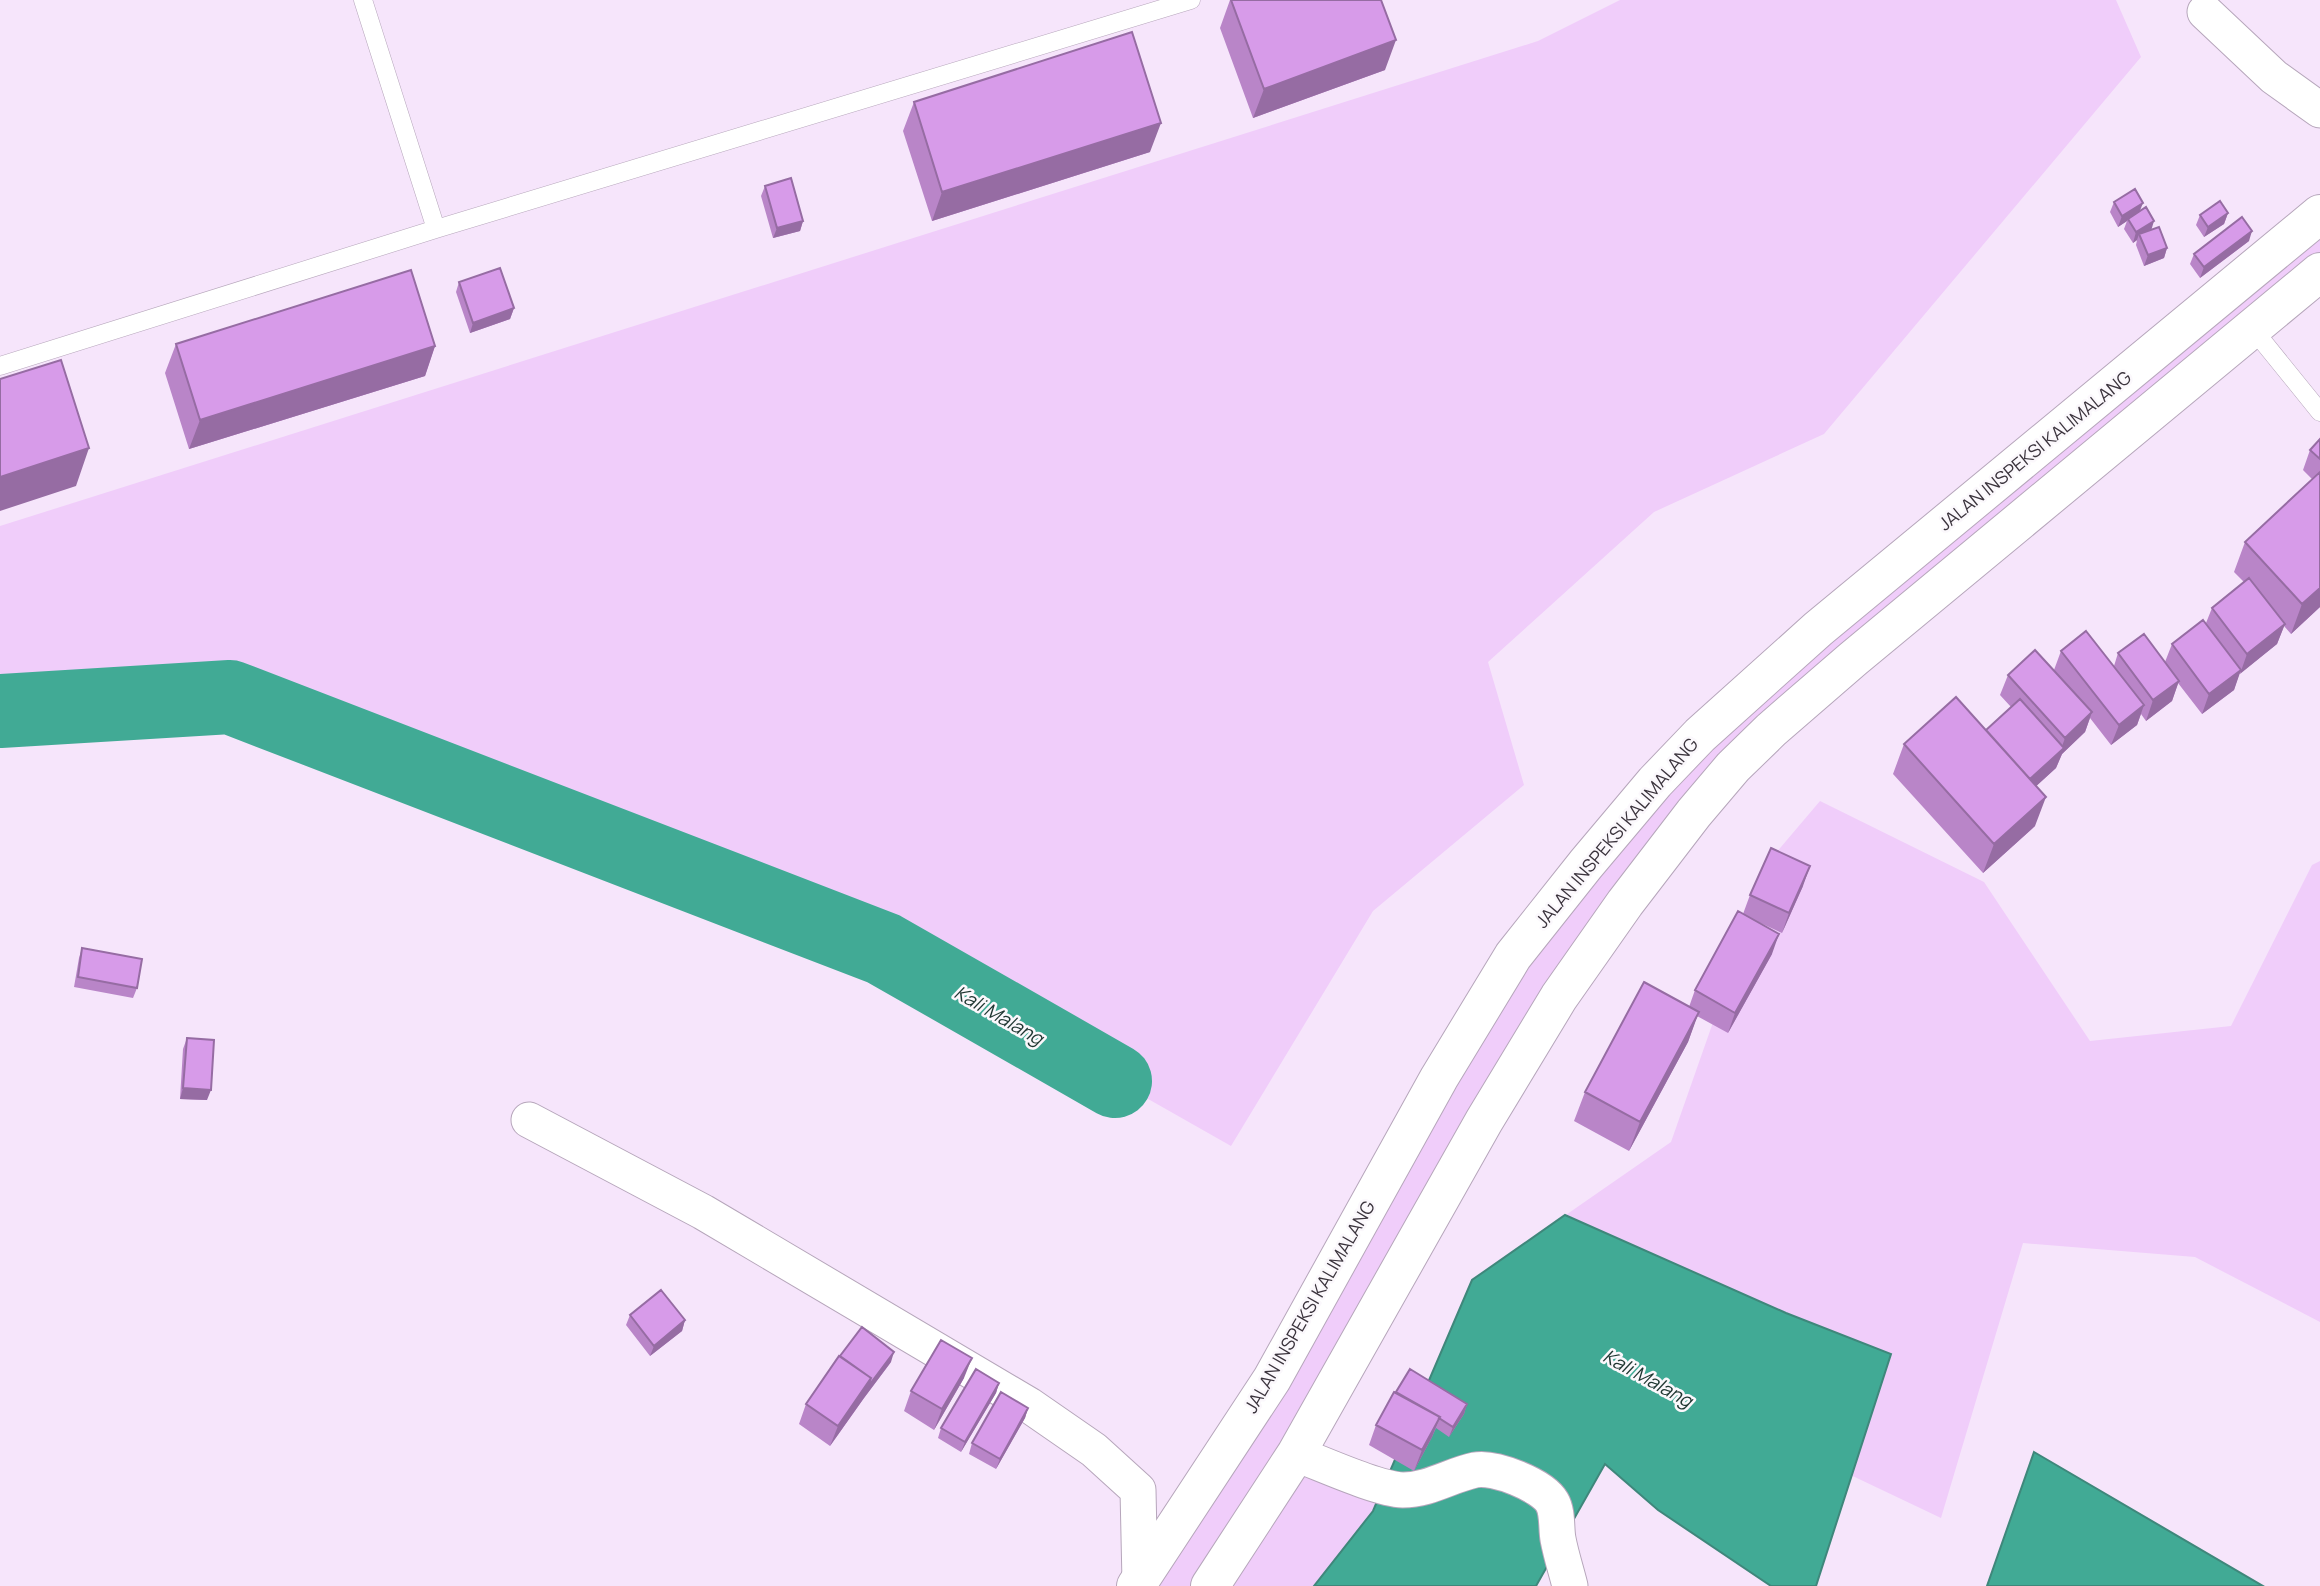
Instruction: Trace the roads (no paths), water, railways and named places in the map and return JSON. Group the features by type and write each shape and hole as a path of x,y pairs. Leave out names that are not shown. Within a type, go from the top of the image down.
{"main road":[{"name":"JALAN INSPEKSI KALIMALANG","path":"1138,1584 1272,1379 1439,1078 1513,956 1655,782 1700,734 1818,629 2320,214"},
{"path":"1210,1586 1296,1454 1484,1121 1559,997 1625,903 1694,813 1733,767 1771,730 1853,659 2320,272"}],"street":[{"path":"2205,12 2274,77 2320,110"},
{"path":"528,1120 704,1212 1029,1405 1094,1450 1138,1490 1138,1584"},
{"path":"1296,1454 1377,1484 1403,1490 1443,1482 1473,1470 1488,1468 1513,1476 1542,1492 1553,1503 1558,1538 1570,1586"}],"lane":[{"path":"363,0 436,229"},
{"path":"0,366 436,229 1191,0"},
{"path":"2252,328 2320,412"}],"water":[{"name":"Kali Malang","path":"1565,1215 1786,1313 1891,1354 1816,1586 1771,1586 1658,1510 1605,1464 1536,1586 1314,1586 1373,1511 1472,1280"},
{"path":"2034,1452 2263,1586 1987,1586"}],"waterway":[{"name":"Kali Malang","path":"0,711 230,697 884,949 1115,1081"}]}
